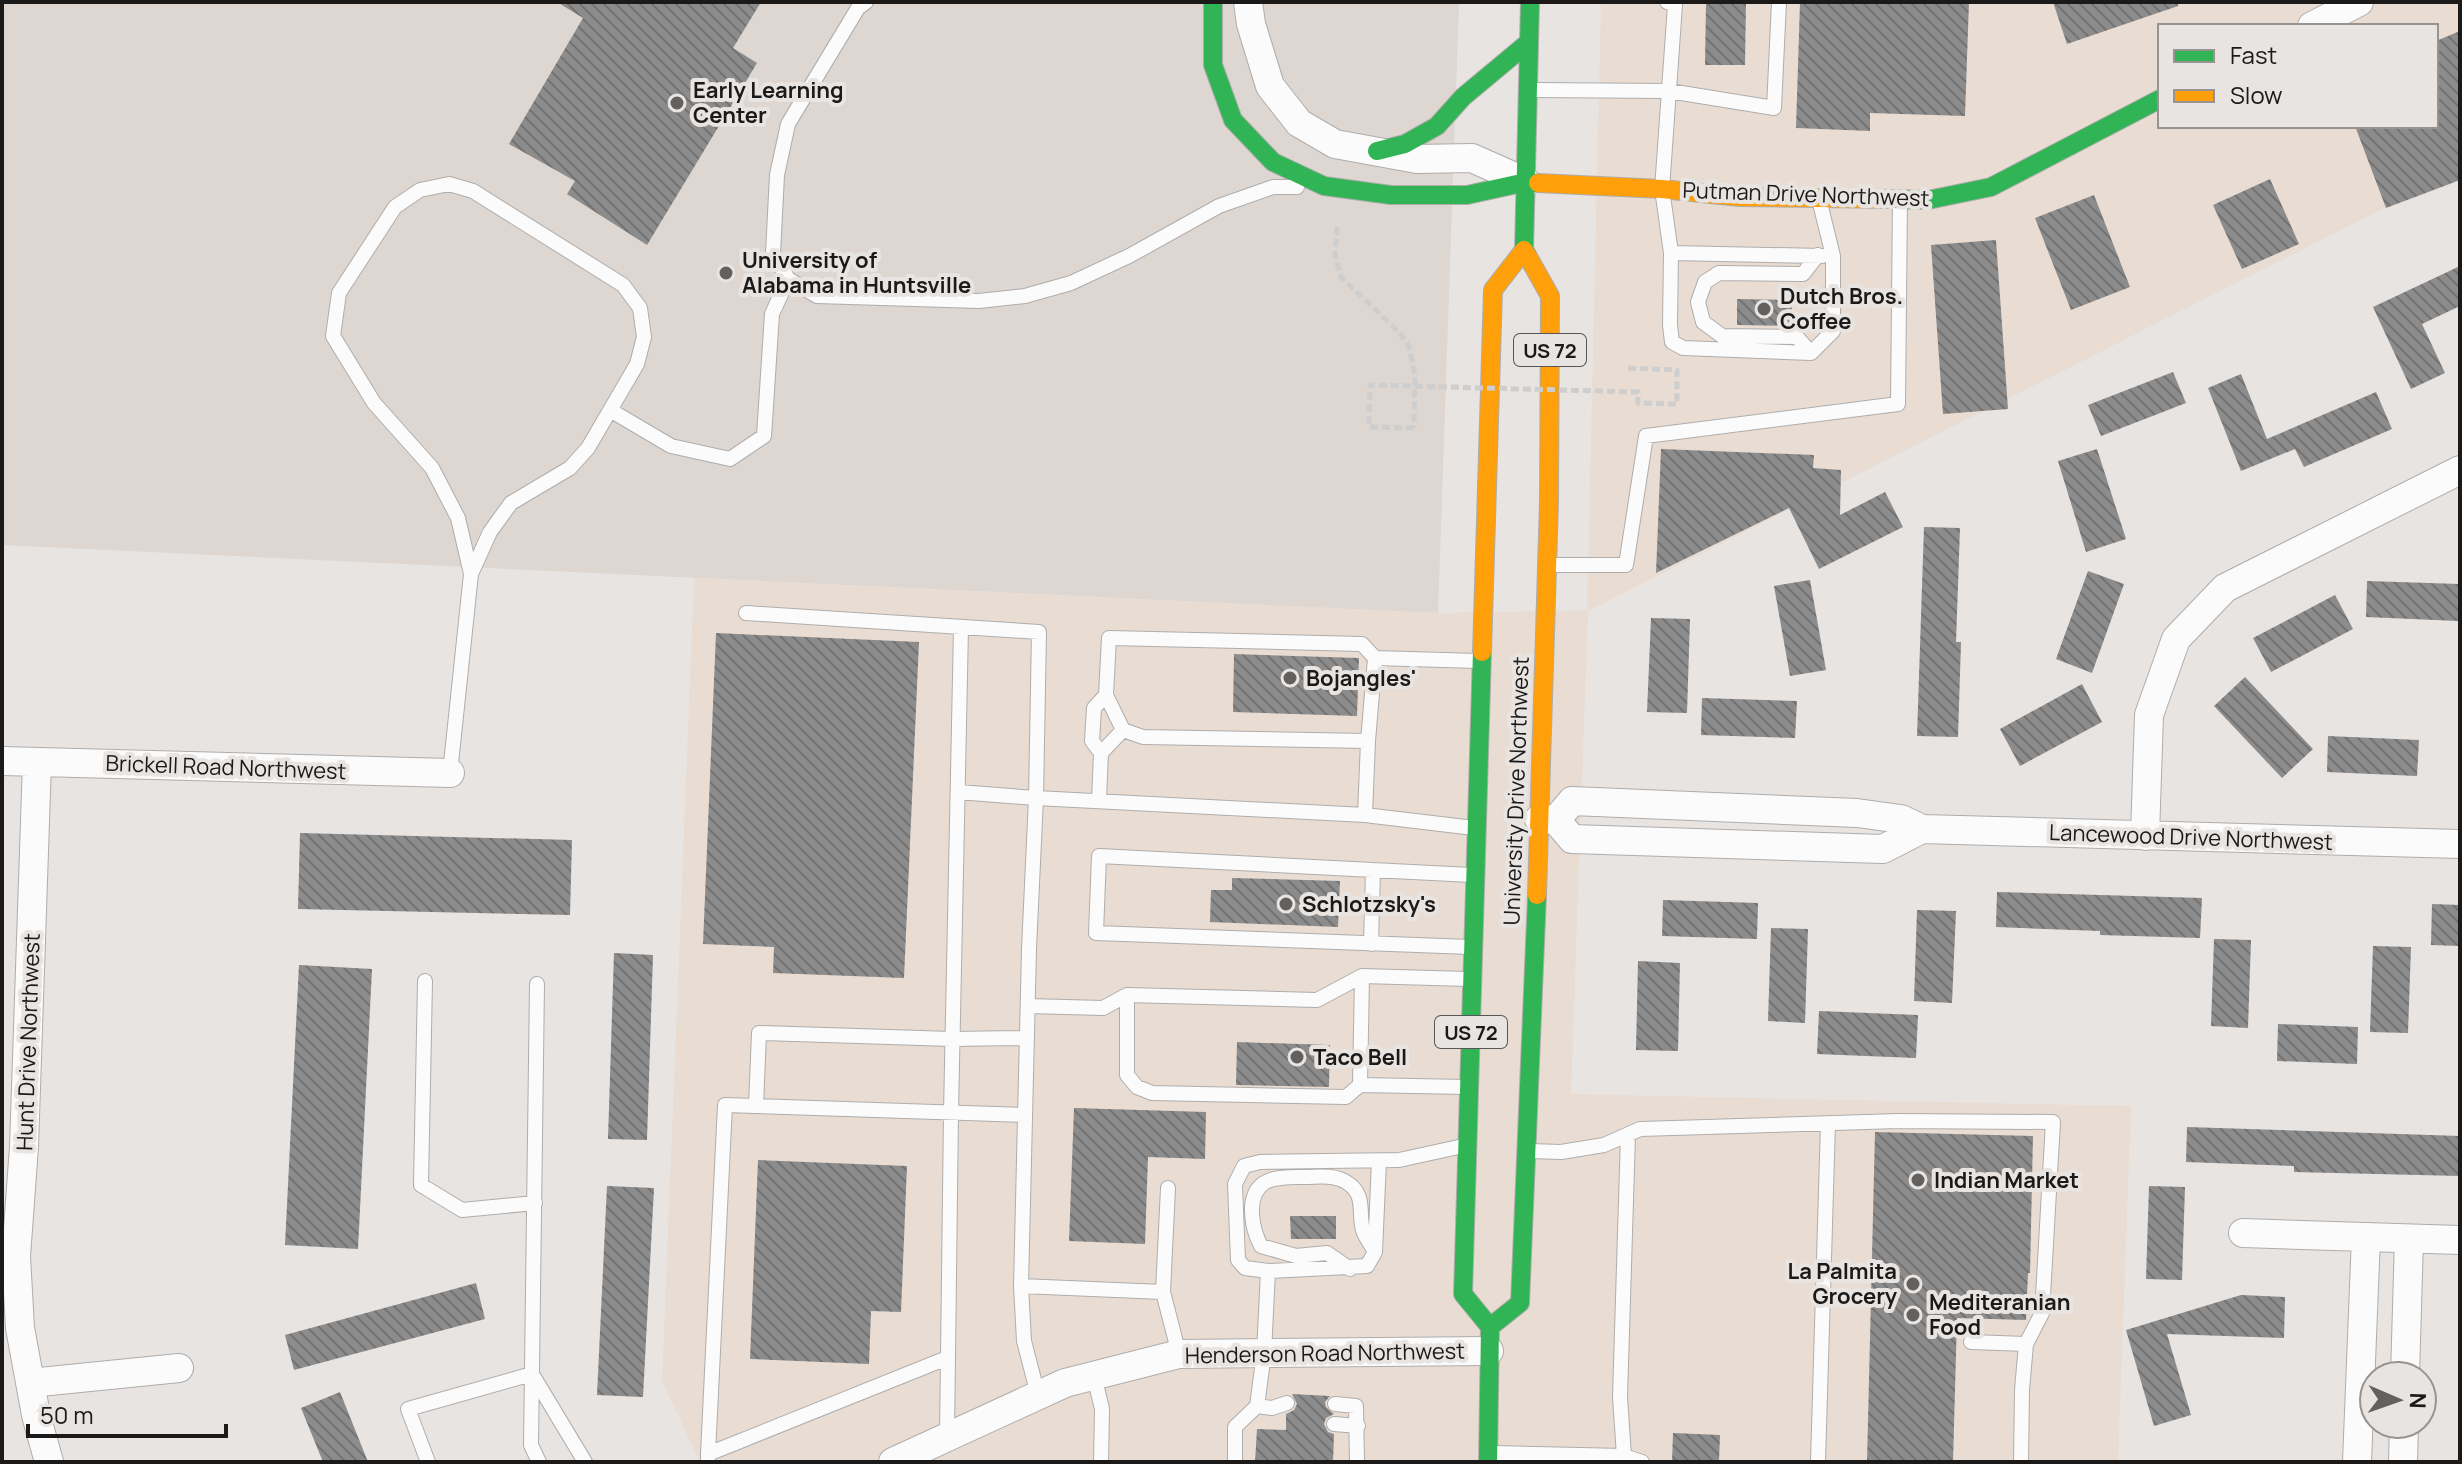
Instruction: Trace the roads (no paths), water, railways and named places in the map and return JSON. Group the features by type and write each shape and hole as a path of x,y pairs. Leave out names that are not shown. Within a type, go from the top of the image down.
{"main road":[{"name":"Putman Drive Northwest","path":"1213,2 1213,65 1233,120 1273,162 1324,186 1391,195 1467,195 1526,182 1662,189 1740,197 1928,200 1991,187 2158,100"},
{"path":"1524,250 1530,2"},
{"path":"1377,151 1405,144 1437,126 1463,97 1529,42"},
{"name":"University Drive Northwest","path":"1524,250 1550,296 1548,565 1520,1303 1490,1339 1463,1294 1475,875 1486,830 1488,732 1482,661 1493,290 1524,250"},
{"path":"1516,897 1536,917"},
{"path":"1488,1457 1490,1339"}],"street":[{"path":"1248,2 1251,24 1270,86 1299,123 1335,144 1417,159 1472,158 1526,182"},
{"path":"2316,24 2359,2"},
{"path":"2145,836 2149,715 2176,639 2225,588 2460,470"},
{"name":"Brickell Road Northwest","path":"2,761 450,773"},
{"name":"Hunt Drive Northwest","path":"37,762 24,1147 16,1256 20,1328 36,1415 49,1462"},
{"name":"Lancewood Drive Northwest","path":"1538,818 1572,801 1857,813 1901,819 1922,829 2460,844"},
{"name":"Lancewood Drive Northwest","path":"1538,818 1572,839 1883,849 1922,829"},
{"path":"2243,1233 2460,1240"},
{"path":"2357,1462 2366,1237"},
{"path":"2405,1360 2409,1239"},
{"name":"Henderson Road Northwest","path":"893,1462 1065,1383 1179,1354 1264,1353 1490,1339"},
{"path":"30,1383 179,1368"},
{"path":"2403,1462 2404,1440"}],"lane":[{"path":"866,2 858,8 788,124 777,175 773,253 788,279 817,296 979,301 1025,296 1071,283 1219,206 1273,187 1324,186"},
{"path":"1528,90 1669,91 1774,108 1779,2"},
{"path":"1673,3 1662,189 1671,253 1672,342 1683,348 1811,353 1833,331 1819,199"},
{"path":"450,773 471,574 490,532 511,503 570,468 588,448 637,364 644,337 640,308 623,285 473,191 449,184 420,190 395,207 339,293 333,336 374,403 432,468 458,518 471,574"},
{"path":"1548,565 1626,565 1646,436 1898,404 1900,199"},
{"path":"1671,253 1826,256"},
{"path":"1811,353 1797,337 1722,336 1703,322 1698,302 1705,282 1719,273 1803,274 1826,256"},
{"path":"610,410 671,446 730,459 764,436 772,314 788,279"},
{"path":"746,613 1039,632 1021,1286 1024,1341 1038,1395"},
{"path":"947,1437 961,628"},
{"path":"1368,741 1143,737 1123,730 1106,695 1109,638 1362,644 1375,658 1482,661"},
{"path":"1365,815 1375,658"},
{"path":"1099,800 1101,753 1092,741 1094,708 1106,695"},
{"path":"1101,753 1123,730"},
{"path":"958,792 1365,815 1486,830"},
{"path":"1473,947 1096,933 1099,856 1475,875"},
{"path":"1371,944 1373,870"},
{"path":"1028,1006 1103,1008 1127,995 1317,1000 1362,976 1472,979"},
{"path":"1360,1085 1362,976"},
{"path":"425,981 421,1185 462,1210 535,1203"},
{"path":"537,984 531,1445 539,1462"},
{"path":"1127,995 1127,1075 1137,1087 1152,1093 1346,1097 1360,1085 1469,1087"},
{"path":"756,1106 759,1033 1027,1038"},
{"path":"947,1358 708,1458 725,1105 1025,1115"},
{"path":"1527,1151 1561,1152 1604,1145 1640,1129 1898,1121 2053,1122 2042,1313 2026,1344 2021,1462"},
{"path":"1818,1462 1828,1123"},
{"path":"1622,1460 1620,1397 1628,1135"},
{"path":"1379,1161 1375,1252 1367,1266 1268,1271 1245,1268 1238,1260 1235,1184 1244,1166 1260,1162 1399,1160 1467,1145"},
{"path":"1350,1269 1327,1253 1296,1256 1261,1246 1252,1219 1254,1194 1265,1182 1293,1177 1326,1176 1349,1184 1361,1199 1362,1229 1375,1252"},
{"path":"1168,1188 1163,1292 1179,1354"},
{"path":"1264,1407 1268,1271"},
{"path":"1021,1286 1163,1292"},
{"path":"1971,1342 2026,1344"},
{"path":"428,1462 408,1409 532,1374"},
{"path":"532,1374 585,1462"},
{"path":"1094,1376 1102,1409 1101,1462"},
{"path":"1235,1462 1235,1427 1264,1407 1287,1403"},
{"path":"1335,1404 1356,1406 1357,1462"},
{"path":"1264,1407 1286,1421"},
{"path":"1334,1424 1358,1426"},
{"path":"1488,1457 1642,1462"}],"place":[{"name":"Early Learning Center","path":"677,103"},
{"name":"University of Alabama in Huntsville","path":"726,273"},
{"name":"Dutch Bros. Coffee","path":"1764,309"},
{"name":"Bojangles'","path":"1290,678"},
{"name":"Schlotzsky's","path":"1286,904"},
{"name":"Taco Bell","path":"1297,1057"},
{"name":"Indian Market","path":"1918,1180"},
{"name":"La Palmita Grocery","path":"1913,1284"},
{"name":"Mediteranian Food","path":"1913,1315"}]}
